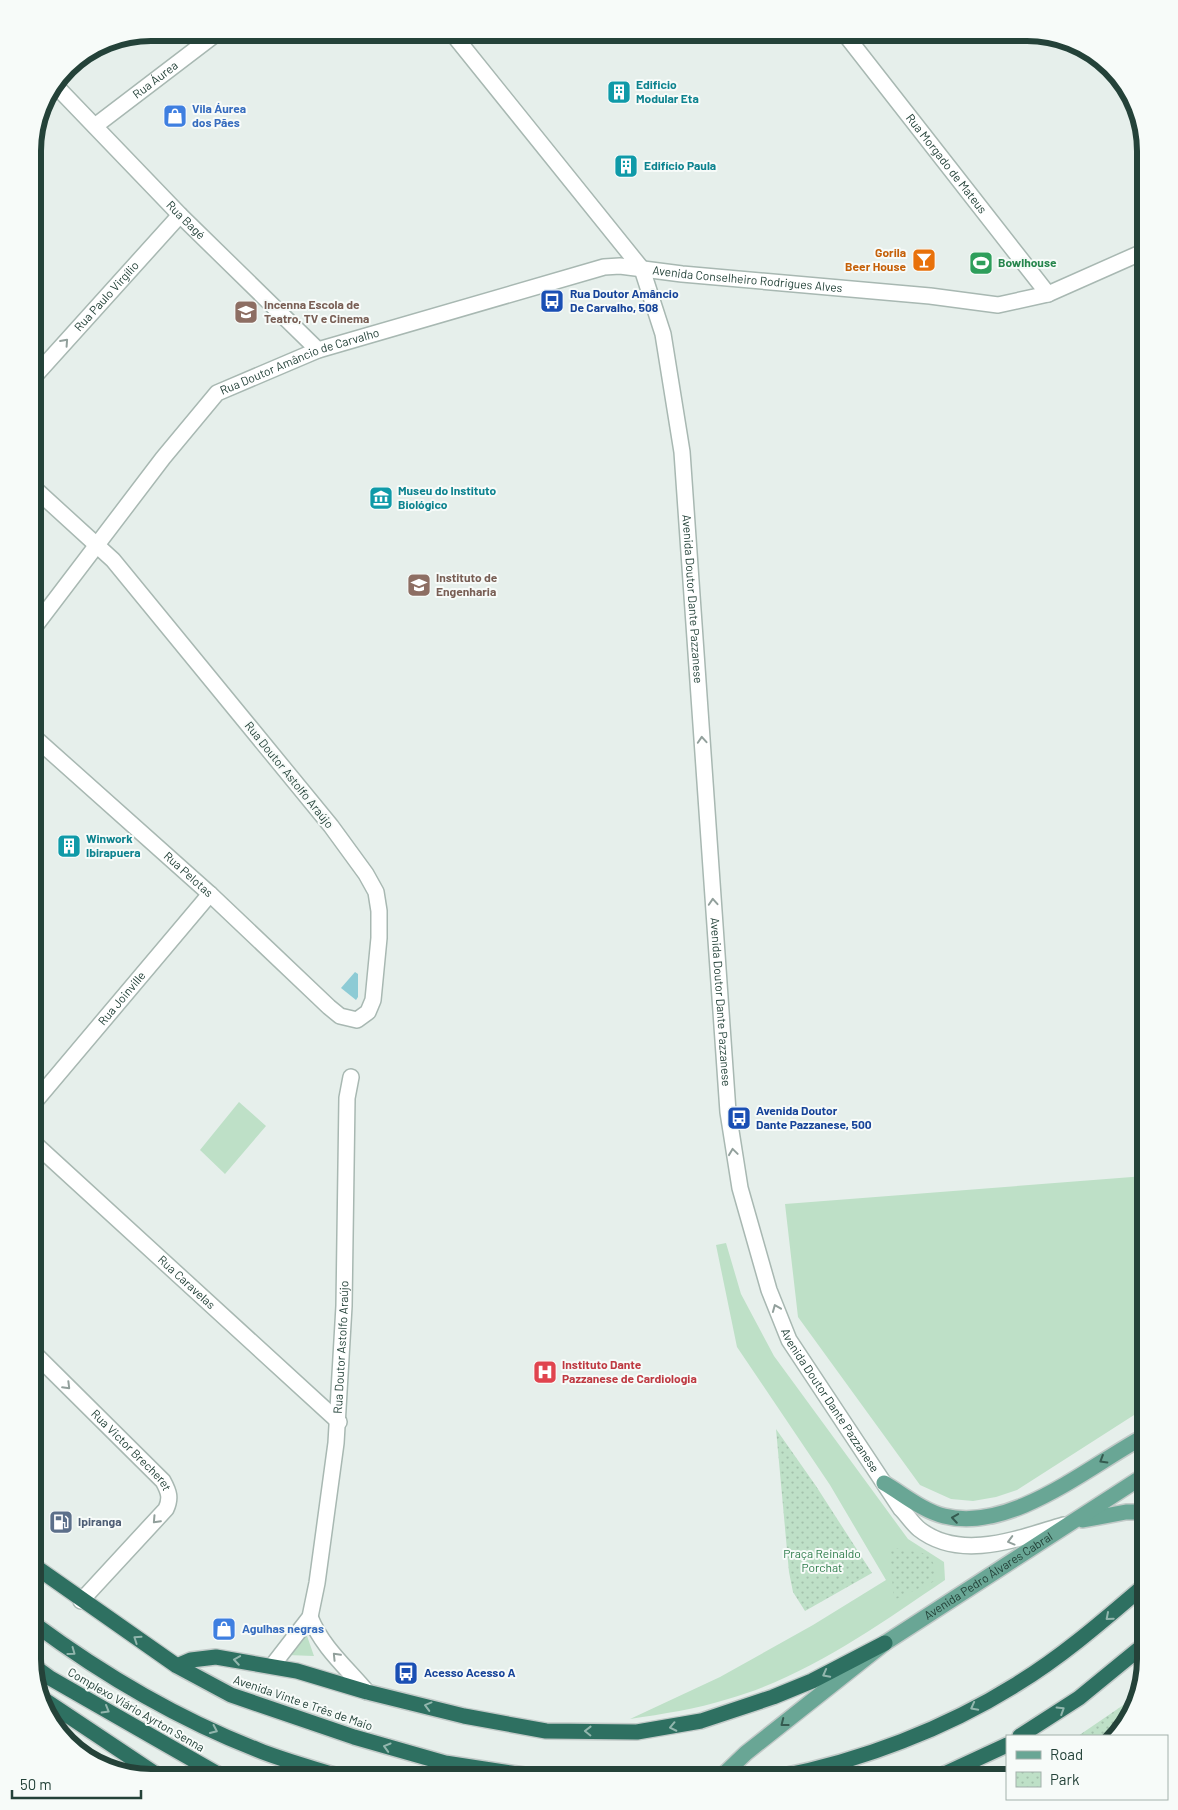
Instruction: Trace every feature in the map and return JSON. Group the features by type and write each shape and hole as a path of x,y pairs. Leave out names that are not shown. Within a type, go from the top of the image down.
{"highway":[{"name":"Avenida Vinte e Três de Maio","path":"41,1571 178,1666 231,1695 354,1737 445,1763 485,1769"},
{"path":"814,1769 832,1765 884,1747 957,1716 1017,1685 1090,1633 1137,1593"},
{"path":"41,1630 84,1661 175,1712 258,1750 316,1769"},
{"path":"178,1666 191,1660 216,1657 298,1671 368,1692 464,1716 546,1731 637,1732 701,1721 773,1697 812,1681 885,1643"},
{"path":"1022,1735 1080,1698 1137,1651"},
{"name":"Complexo Viário Ayrton Senna","path":"42,1672 209,1769"},
{"path":"52,1706 139,1768"},
{"path":"957,1769 1006,1745"}],"main road":[{"path":"884,1483 942,1516 974,1520 996,1515 1042,1497 1137,1441"},
{"name":"Avenida Pedro Álvares Cabral","path":"729,1769 746,1753 885,1643 1137,1481"},
{"path":"1074,1521 1126,1512 1137,1512"}],"street":[{"name":"Rua Áurea","path":"95,126 204,41"},
{"name":"Avenida Conselheiro Rodrigues Alves","path":"458,41 642,269 930,296 998,305 1048,294 1137,255"},
{"name":"Rua Morgado de Mateus","path":"850,41 1048,294"},
{"name":"Rua Bagé","path":"60,90 180,215 318,350"},
{"name":"Rua Paulo Virgílio","path":"41,369 180,215"},
{"name":"Rua Doutor Amâncio de Carvalho","path":"41,618 163,458 217,392 318,350 604,267 642,269"},
{"name":"Avenida Doutor Dante Pazzanese","path":"642,269 663,334 682,452 728,1112 735,1166 769,1290 789,1340 901,1509 919,1528 932,1537 950,1543 977,1546 1007,1542 1074,1521"},
{"path":"41,494 96,546"},
{"name":"Rua Doutor Astolfo Araújo","path":"96,546 113,560 331,826 366,874 376,892 379,938 373,1000 368,1012 357,1020 340,1016"},
{"name":"Rua Pelotas","path":"41,743 210,894 340,1016"},
{"name":"Rua Joinville","path":"41,1095 210,894"},
{"name":"Rua Doutor Astolfo Araújo","path":"272,1666 310,1617 317,1583 339,1422 344,1306 347,1098 351,1077"},
{"name":"Rua Caravelas","path":"41,1149 339,1422"},
{"name":"Rua Victor Brecheret","path":"41,1361 163,1481 169,1491 170,1501 166,1509 81,1600"},
{"path":"310,1617 324,1645 368,1692"}],"green space":[{"path":"239,1102 266,1126 225,1174 200,1150"},
{"path":"1137,1177 1137,1413 1017,1490 996,1497 973,1501 951,1499 920,1485 798,1317 785,1204"},
{"path":"726,1243 741,1294 774,1356 908,1539 944,1562 945,1580 868,1632 786,1677 716,1703 630,1719 720,1677 813,1625 886,1580 830,1485 737,1347 716,1245"},
{"name":"Praça Reinaldo Porchat","path":"776,1429 816,1486 872,1573 805,1611 793,1592 789,1572"},
{"name":"Praça Reinaldo Porchat","path":"889,1547 928,1554 935,1566 935,1581 894,1600"},
{"path":"306,1633 314,1656 287,1655"},
{"path":"1127,1702 1122,1714 1107,1735 1079,1735"}],"water":[{"path":"355,972 358,974 358,997 356,1000 341,988"}],"place":[{"name":"Edificio Modular Eta","path":"619,92"},
{"name":"Vila Áurea dos Pães","path":"175,116"},
{"name":"Edifício Paula","path":"626,166"},
{"name":"Gorila Beer House","path":"924,260"},
{"name":"Bowlhouse","path":"981,263"},
{"name":"Rua Doutor Amâncio De Carvalho, 508","path":"552,301"},
{"name":"Incenna Escola de Teatro, TV e Cinema","path":"246,312"},
{"name":"Museu do Instituto Biológico","path":"381,498"},
{"name":"Instituto de Engenharia","path":"419,585"},
{"name":"Winwork Ibirapuera","path":"69,846"},
{"name":"Avenida Doutor Dante Pazzanese, 500","path":"739,1118"},
{"name":"Instituto Dante Pazzanese de Cardiologia","path":"545,1372"},
{"name":"Ipiranga","path":"61,1522"},
{"name":"Agulhas negras","path":"224,1629"},
{"name":"Acesso Acesso A","path":"406,1673"}]}
